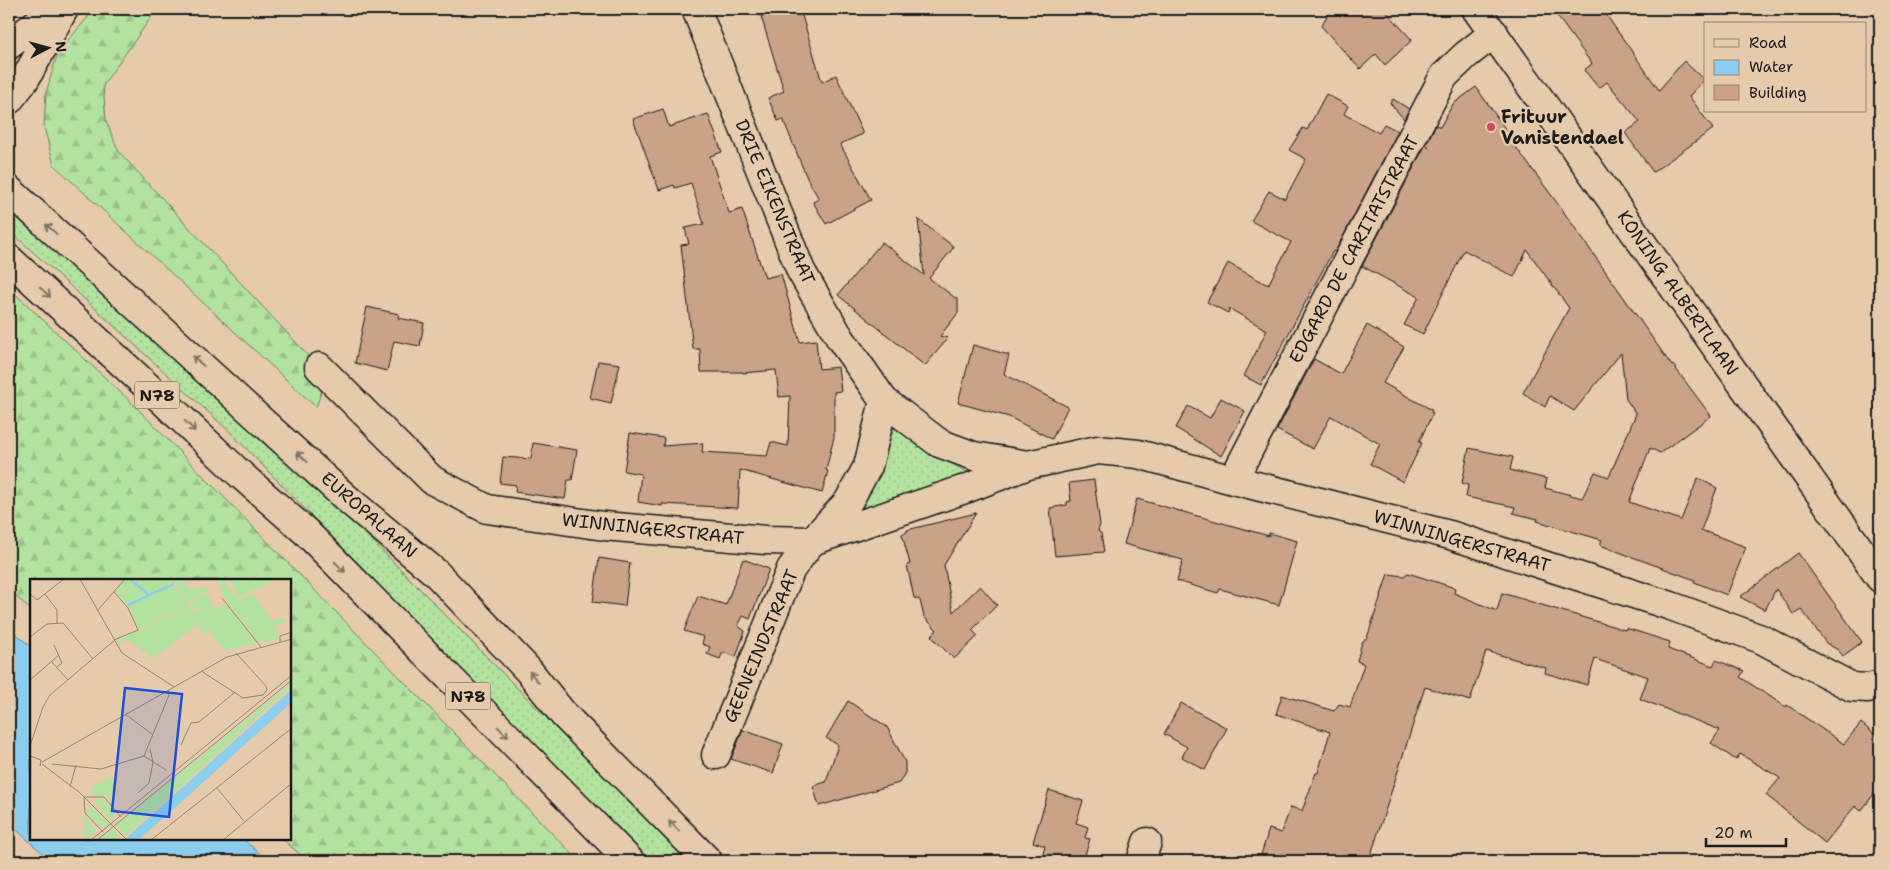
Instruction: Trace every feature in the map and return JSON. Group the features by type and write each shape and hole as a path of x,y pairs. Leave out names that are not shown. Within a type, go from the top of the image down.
{"street":[{"path":"9,45 55,9"},
{"path":"9,100 24,81 64,9"},
{"name":"DRIE EIKENSTRAAT","path":"696,9 801,271 840,338 884,401"},
{"name":"KONING ALBERTLAAN","path":"1476,9 1880,578"},
{"name":"EDGARD DE CARITATSTRAAT","path":"1233,480 1444,76 1466,55 1494,33"},
{"name":"EUROPALAAN","path":"9,190 346,497 436,573 528,670 564,715 708,861"},
{"name":"N78","path":"9,259 241,475 306,532 630,861"},
{"name":"WINNINGERSTRAAT","path":"319,367 432,480 487,509 604,526 766,540 812,541 968,488 1028,465 1098,450 1138,454 1233,480 1450,534 1671,606 1761,639 1852,687 1868,688 1880,685"},
{"path":"812,541 848,502 868,466 884,401"},
{"name":"WINNINGERSTRAAT","path":"884,401 939,443 974,456 1028,465"},
{"name":"GEENEINDSTRAAT","path":"716,755 791,569 812,541"}],"green space":[{"path":"95,9 157,9 103,85 106,121 119,152 327,376 316,407 54,165 44,127 46,93 58,52"},
{"path":"9,202 255,421 687,861 648,861 229,431 9,230"},
{"path":"9,288 133,404 579,861 308,861 283,840 291,840 291,579 30,579 30,609 9,590"},
{"path":"894,428 937,456 973,475 862,510"}],"water":[{"path":"9,627 30,646 30,840 244,840 268,861 51,861 9,823"}],"building":[{"path":"786,9 800,9 822,82 836,75 863,134 840,144 871,200 826,224 813,202 819,199 807,178 783,119 778,121 768,98 784,91 761,16"},
{"path":"1331,9 1384,9 1412,40 1385,65 1376,54 1360,69 1321,26"},
{"path":"1552,9 1602,9 1659,90 1684,61 1704,80 1689,96 1713,129 1653,172 1625,133 1640,122 1607,82 1599,88 1584,70 1592,64"},
{"path":"1476,87 1513,140 1512,142 1672,366 1711,416 1660,453 1650,448 1629,502 1681,520 1698,478 1717,488 1701,530 1746,547 1727,595 1694,582 1695,580 1600,545 1602,540 1537,521 1538,519 1513,513 1515,507 1466,497 1468,485 1462,483 1469,448 1513,457 1510,470 1547,479 1545,488 1582,498 1595,472 1609,477 1636,414 1626,399 1621,353 1574,411 1550,396 1545,407 1523,393 1569,308 1527,250 1514,277 1464,250 1423,334 1404,325 1419,297 1362,266 1425,146 1430,148 1426,144 1436,125 1440,127 1453,104"},
{"path":"1326,94 1348,106 1344,114 1379,133 1384,124 1398,131 1335,252 1333,251 1261,385 1244,376 1267,330 1230,309 1228,313 1207,302 1228,263 1268,285 1291,242 1251,221 1269,191 1285,199 1306,159 1289,150 1303,128 1307,130"},
{"path":"1393,99 1409,109 1404,119 1390,103"},
{"path":"663,109 669,127 708,114 722,152 710,156 729,213 742,209 765,278 781,274 800,342 816,340 819,369 838,367 841,391 834,392 834,437 822,493 740,470 738,508 662,504 662,506 638,502 641,474 624,471 630,433 664,438 663,446 703,443 702,452 767,456 771,442 788,446 790,396 779,397 776,370 743,373 701,372 700,349 693,349 681,245 689,244 685,228 704,224 691,183 675,188 674,185 659,190 633,119"},
{"path":"918,219 954,247 929,278 958,300 958,313 940,336 948,338 925,366 838,295 882,242 924,275"},
{"path":"367,307 399,314 398,318 424,323 420,346 394,341 387,371 355,363"},
{"path":"1367,325 1404,347 1383,383 1432,410 1431,412 1433,413 1419,442 1422,443 1403,482 1370,464 1380,444 1331,416 1313,449 1277,430 1314,359 1341,374"},
{"path":"973,345 1009,355 1004,374 1068,407 1052,439 1009,417 958,403"},
{"path":"598,361 620,364 611,403 590,398"},
{"path":"1221,398 1245,411 1221,456 1176,428 1188,406 1210,418"},
{"path":"533,443 577,450 572,480 568,480 565,499 515,492 516,485 500,483 503,457 531,459"},
{"path":"1094,480 1100,525 1098,531 1101,533 1104,552 1055,556 1050,508 1067,505 1067,502 1071,501 1069,483"},
{"path":"1137,499 1269,536 1269,533 1297,541 1279,605 1220,589 1218,593 1177,581 1183,560 1124,544"},
{"path":"976,513 944,565 953,612 980,586 997,605 972,630 978,636 954,659 931,636 937,630 924,617 920,600 914,598 907,565 910,564 902,534 907,532 907,530"},
{"path":"1798,553 1862,642 1843,656 1838,650 1826,643 1801,609 1793,614 1776,589 1765,610 1740,597"},
{"path":"599,558 630,563 625,606 593,602"},
{"path":"743,559 769,569 750,619 743,616 738,626 745,631 736,657 723,652 720,659 707,654 710,647 702,644 704,637 684,631 698,596 726,605"},
{"path":"1408,573 1455,588 1454,593 1497,611 1502,593 1670,642 1668,649 1713,666 1716,660 1744,671 1740,677 1786,707 1787,705 1844,744 1861,723 1880,739 1880,786 1861,811 1855,806 1825,843 1766,795 1780,778 1740,754 1736,760 1711,743 1720,730 1640,699 1648,677 1595,659 1587,685 1545,673 1546,668 1486,651 1470,701 1425,687 1369,861 1259,861 1269,829 1281,833 1291,807 1302,811 1316,773 1318,773 1330,732 1276,714 1282,695 1334,711 1339,704 1350,707 1364,664 1357,661 1362,642 1367,638 1388,574 1404,576"},
{"path":"848,701 887,727 905,762 905,773 899,783 819,806 813,786 826,782 838,745 826,738"},
{"path":"1181,703 1227,728 1205,770 1182,757 1187,747 1164,734"},
{"path":"743,730 783,744 773,773 731,759"},
{"path":"1049,790 1083,801 1076,823 1088,827 1085,838 1090,839 1083,861 1041,861 1045,846 1033,842"}],"place":[{"name":"Frituur Vanistendael","path":"1491,127"}]}
